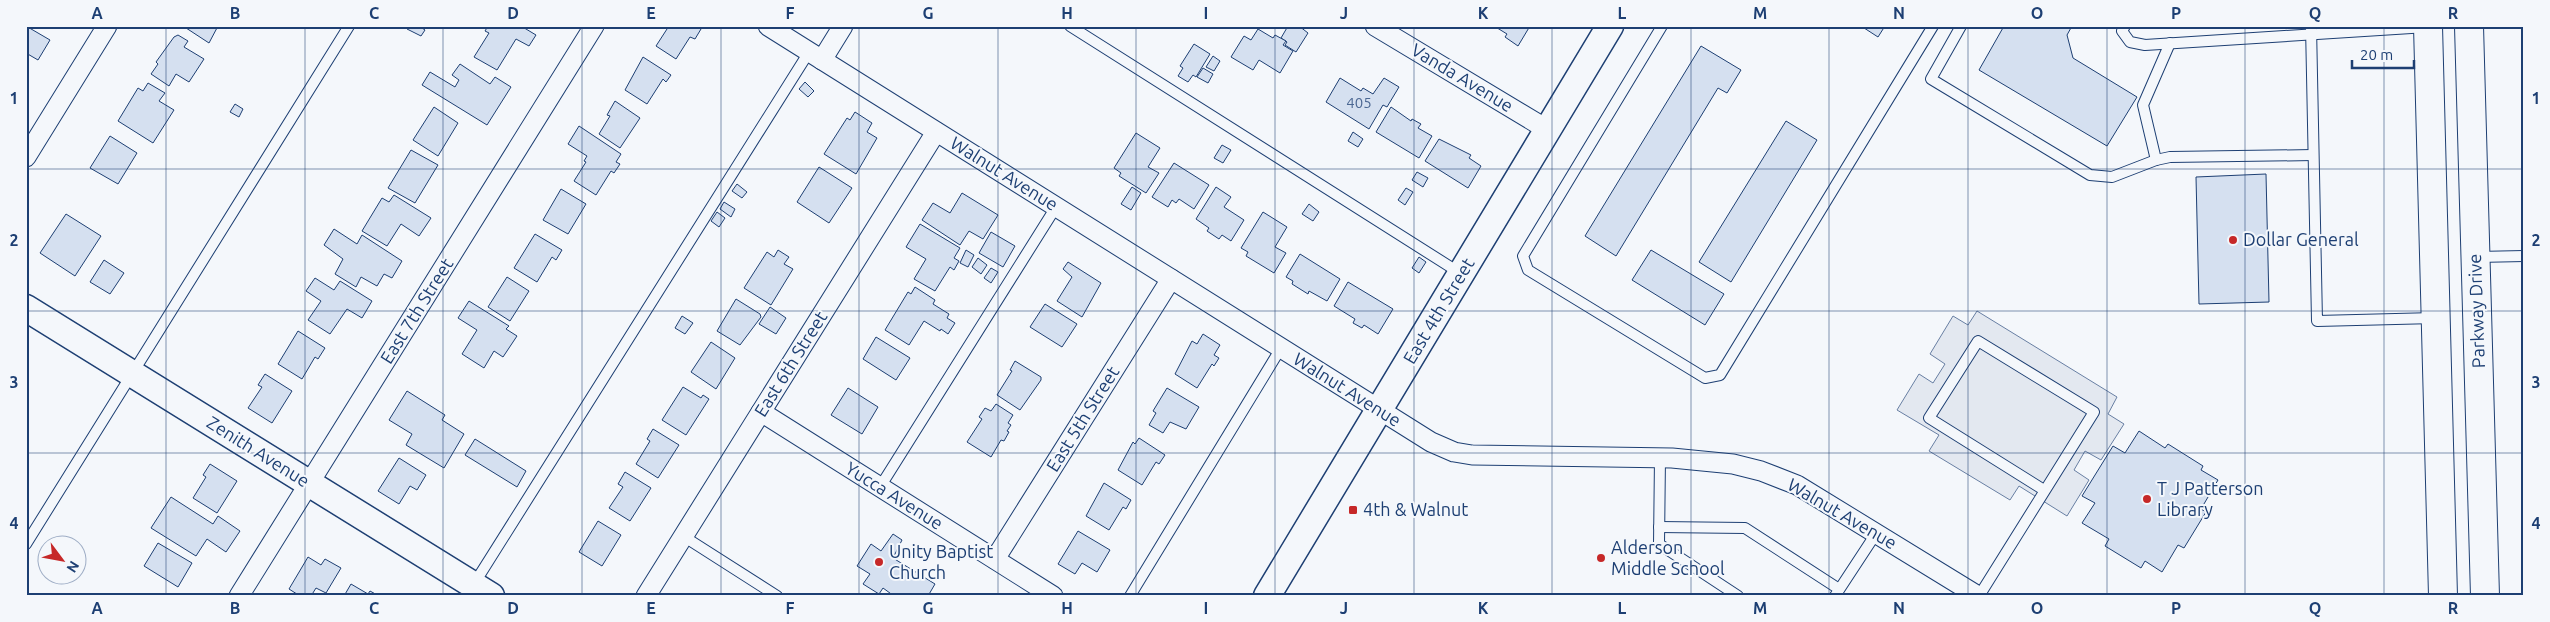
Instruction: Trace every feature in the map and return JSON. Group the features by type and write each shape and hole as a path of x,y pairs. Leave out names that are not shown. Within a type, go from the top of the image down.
{"highway":[{"path":"2428,26 2443,596"},
{"name":"Parkway Drive","path":"2469,26 2485,596"},
{"path":"2473,596 2484,558"}],"street":[{"path":"26,156 107,26"},
{"name":"East 7th Street","path":"239,596 594,26"},
{"name":"Walnut Avenue","path":"768,26 1431,442 1454,452 1472,456 1703,460 1733,464 1777,476 1817,496 1978,596"},
{"path":"815,56 843,26"},
{"name":"Vanda Avenue","path":"1375,26 1548,130"},
{"name":"East 4th Street","path":"1267,596 1610,26"},
{"name":"East 6th Street","path":"646,596 936,132"},
{"name":"East 5th Street","path":"995,559 1171,279"},
{"name":"Zenith Avenue","path":"26,308 482,590"},
{"name":"Yucca Avenue","path":"761,412 1053,596"}],"lane":[{"path":"26,544 131,373 350,26"},
{"path":"1070,26 1461,274"},
{"path":"1662,26 1524,256 1528,270 1705,378 1720,375 1933,26"},
{"path":"1961,26 1931,79 2090,175 2112,177 2156,160 2170,157 2314,155"},
{"path":"2125,26 2122,31 2130,42 2145,44 2311,30 2428,26"},
{"path":"2311,30 2317,321 2436,318"},
{"path":"2156,160 2143,105 2170,43"},
{"path":"482,590 815,56"},
{"path":"880,487 1056,207"},
{"path":"2475,257 2524,256"},
{"path":"1978,596 2094,412 1978,341 1929,418 2044,490"},
{"path":"1130,596 1281,348"},
{"path":"1660,458 1659,544 1738,596"},
{"path":"1659,527 1745,528 1837,592 1877,532"},
{"path":"683,536 778,596"}],"shaded area":[{"path":"1977,311 2117,397 2108,414 2124,424 2101,460 2085,451 2074,470 2089,480 2067,516 2019,486 2010,500 1929,451 1939,435 1897,410 1919,374 1933,383 1945,364 1930,354 1953,316 1968,325"}],"building":[{"path":"26,26 50,40 38,60 26,53"},
{"path":"183,26 218,26 209,43"},
{"path":"408,26 419,26 425,30 421,36 407,29"},
{"path":"488,26 521,26 536,35 529,46 516,39 497,70 474,57 489,33 485,31"},
{"path":"664,26 697,26 701,29 695,39 690,37 676,59 656,46 667,29"},
{"path":"1288,26 1299,26 1308,33 1296,52 1285,45 1287,42 1281,38"},
{"path":"1494,26 1530,26 1518,46 1505,37 1507,34"},
{"path":"1861,26 1885,26 1878,37"},
{"path":"2004,26 2072,26 2067,35 2073,58 2137,97 2107,146 1979,70"},
{"path":"1258,29 1273,38 1275,35 1286,41 1283,45 1293,51 1280,73 1259,60 1253,70 1231,57 1244,36 1251,40"},
{"path":"178,35 188,41 184,47 204,59 189,82 176,74 169,86 151,74 158,64 156,62 174,37"},
{"path":"1194,44 1210,54 1196,77 1193,75 1188,82 1178,76 1183,68 1180,66"},
{"path":"1701,46 1741,70 1727,93 1718,88 1616,256 1585,236"},
{"path":"1213,56 1220,61 1214,71 1206,67"},
{"path":"643,57 671,75 666,82 663,79 647,104 625,90"},
{"path":"460,64 490,84 495,77 511,87 487,125 422,85 430,72 455,87 459,80 452,75"},
{"path":"1203,68 1213,74 1208,83 1197,77"},
{"path":"1340,78 1361,91 1363,88 1373,94 1384,78 1399,87 1387,107 1383,105 1369,129 1326,102"},
{"path":"805,82 814,91 808,97 799,89"},
{"path":"148,83 165,93 159,101 174,110 153,143 118,121 138,88 143,91"},
{"path":"615,101 640,118 620,148 599,134 610,116 607,115"},
{"path":"235,104 243,109 239,117 230,112"},
{"path":"434,107 458,123 438,156 413,140"},
{"path":"1391,107 1411,121 1412,119 1421,124 1418,128 1432,136 1419,158 1376,132"},
{"path":"855,112 872,123 867,132 877,138 856,174 824,154 847,118 850,120"},
{"path":"1786,121 1817,140 1731,282 1699,262"},
{"path":"579,126 621,154 616,162 620,164 614,173 611,171 596,195 574,181 586,162 584,161 587,156 568,144"},
{"path":"1353,132 1363,139 1358,147 1348,141"},
{"path":"1136,133 1160,148 1148,167 1159,173 1146,193 1119,176 1121,173 1114,168"},
{"path":"110,136 137,153 118,184 90,168"},
{"path":"1439,139 1471,155 1469,158 1481,166 1468,188 1425,161"},
{"path":"1222,145 1231,150 1223,163 1214,158"},
{"path":"411,150 438,165 415,203 388,188"},
{"path":"1174,163 1209,185 1194,209 1179,199 1176,203 1172,200 1168,207 1152,197"},
{"path":"819,167 852,188 829,223 797,202"},
{"path":"1417,172 1428,178 1423,187 1412,180"},
{"name":"Dollar General","path":"2266,174 2269,302 2199,304 2196,177"},
{"path":"737,184 747,192 742,198 732,191"},
{"path":"1132,187 1141,193 1131,210 1121,204"},
{"path":"1216,187 1231,197 1224,207 1244,220 1231,241 1222,235 1219,239 1207,231 1209,228 1196,219"},
{"path":"1406,188 1413,192 1405,205 1398,200"},
{"path":"561,189 586,204 568,234 543,220"},
{"path":"962,193 998,215 983,239 969,231 960,245 922,220 933,203 950,213"},
{"path":"394,195 431,218 419,236 401,224 387,246 362,231 382,198 389,202"},
{"path":"724,202 735,209 731,217 720,209"},
{"path":"1309,204 1319,212 1313,221 1302,214"},
{"path":"717,212 725,218 719,227 711,221"},
{"path":"1263,212 1287,227 1275,247 1286,253 1274,273 1246,256 1248,252 1241,248"},
{"path":"66,214 101,236 75,276 40,253"},
{"path":"920,224 960,248 954,258 959,261 954,270 950,267 935,291 914,279 926,259 906,247"},
{"path":"334,229 357,244 362,235 402,261 392,278 384,274 377,286 361,277 356,287 335,274 343,259 324,245"},
{"path":"991,232 1015,246 1003,267 979,253"},
{"path":"535,234 562,250 556,260 552,257 537,282 514,268"},
{"path":"778,250 789,257 784,264 793,269 771,305 744,288 767,252 774,257"},
{"path":"966,250 974,255 968,267 960,263"},
{"path":"1651,250 1724,294 1705,325 1632,280"},
{"path":"1300,254 1340,279 1327,301 1309,291 1308,294 1292,284 1293,281 1286,277"},
{"path":"1419,257 1426,262 1419,273 1412,268"},
{"path":"978,258 987,265 981,274 972,267"},
{"path":"104,260 124,273 110,294 90,282"},
{"path":"1068,262 1101,283 1082,317 1057,301 1072,277 1063,269"},
{"path":"991,268 998,272 991,283 984,278"},
{"path":"507,277 529,291 510,321 488,307"},
{"path":"315,278 334,290 340,281 372,301 362,318 347,309 330,334 308,320 321,301 306,291"},
{"path":"1348,282 1393,309 1378,334 1364,325 1362,328 1353,323 1355,319 1334,306"},
{"path":"915,287 935,300 933,304 949,314 947,318 955,323 948,334 924,321 909,345 885,330 908,292 911,294"},
{"path":"736,299 760,314 761,317 740,345 717,331"},
{"path":"469,301 509,326 506,329 517,336 503,357 494,351 484,368 462,354 477,330 458,318"},
{"path":"1045,304 1077,324 1062,347 1030,327"},
{"path":"770,307 786,318 776,334 759,324"},
{"path":"682,316 693,323 685,334 675,328"},
{"path":"298,331 325,348 318,359 315,357 302,379 278,364"},
{"path":"1203,334 1220,345 1214,355 1219,358 1214,366 1212,364 1197,388 1175,374 1192,341 1197,344"},
{"path":"876,337 910,358 896,380 863,359"},
{"path":"711,342 735,358 716,389 691,372"},
{"path":"1015,361 1041,377 1041,380 1020,410 997,395 1012,371 1010,370"},
{"path":"265,374 292,391 272,423 248,408 262,387 258,385"},
{"path":"683,387 701,398 703,395 709,399 686,435 662,420"},
{"path":"848,388 878,407 862,434 831,415"},
{"path":"1167,388 1199,407 1186,429 1170,422 1163,433 1149,425 1156,413 1153,411"},
{"path":"407,391 445,415 442,420 464,434 444,468 406,445 412,434 389,420"},
{"path":"996,404 1013,415 1008,423 1011,425 1007,431 1009,432 1004,441 1001,440 991,457 967,442 982,419 979,417 985,408 991,411"},
{"path":"653,429 679,445 658,478 636,464 650,441 647,439"},
{"name":"T J Patterson Library","path":"2139,431 2165,448 2168,444 2203,466 2201,470 2218,480 2201,509 2206,512 2184,548 2178,545 2162,572 2145,561 2141,568 2105,546 2109,539 2082,523 2095,503 2082,496 2113,446 2125,453"},
{"path":"1139,438 1165,455 1159,464 1156,462 1142,485 1118,470 1133,442 1135,444"},
{"path":"475,439 526,471 517,487 465,455"},
{"path":"399,458 426,475 417,490 410,486 399,504 378,491"},
{"path":"210,464 237,481 217,513 193,498 206,477 203,475"},
{"path":"625,472 651,488 630,521 609,508 623,487 618,484"},
{"path":"1104,483 1131,500 1126,509 1123,507 1109,530 1086,516"},
{"path":"171,497 213,524 218,516 240,531 226,552 207,539 196,556 151,528"},
{"path":"598,521 621,535 602,566 579,552"},
{"path":"1078,531 1110,550 1097,572 1082,563 1075,574 1058,564"},
{"name":"Unity Baptist Church","path":"893,534 902,540 893,558 935,584 928,596 894,596 883,588 879,594 863,584 870,574 857,566 871,544 881,551"},
{"path":"158,543 192,563 178,587 144,566"},
{"path":"308,557 321,565 325,559 341,568 326,593 316,588 311,596 300,596 289,589"},
{"path":"351,584 368,594 370,591 379,596 344,596"}],"place":[{"name":"Dollar General","path":"2233,240"},
{"name":"T J Patterson Library","path":"2147,499"},
{"name":"4th & Walnut","path":"1353,510"},
{"name":"Alderson Middle School","path":"1601,558"},
{"name":"Unity Baptist Church","path":"879,562"}]}
